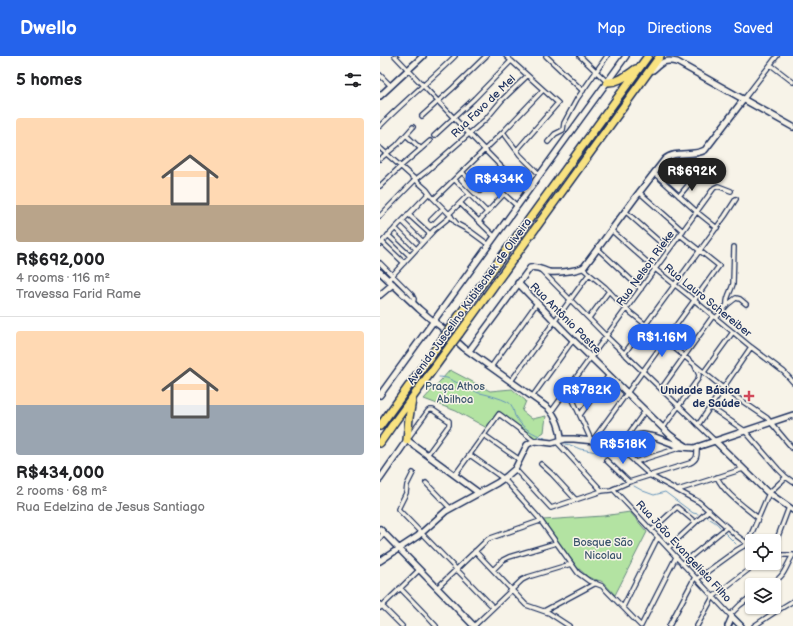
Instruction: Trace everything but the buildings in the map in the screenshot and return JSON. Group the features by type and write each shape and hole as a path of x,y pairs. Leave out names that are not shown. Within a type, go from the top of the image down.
{"highway":[{"name":"Avenida Juscelino Kubitschek de Oliveira","path":"380,426 648,56"},
{"name":"Avenida Juscelino Kubitschek de Oliveira","path":"380,444 660,56"},
{"path":"607,82 614,82 642,64"},
{"path":"407,440 409,412 414,396"}],"street":[{"path":"395,56 438,102 528,192"},
{"path":"380,96 423,56"},
{"path":"380,126 455,56"},
{"path":"422,116 454,88 486,56"},
{"path":"506,56 558,103 517,150"},
{"path":"546,56 583,91"},
{"path":"580,56 607,82"},
{"path":"548,142 555,134 563,130 564,123 583,91 607,56"},
{"path":"380,395 626,56"},
{"path":"673,56 677,62"},
{"path":"469,351 530,268 534,267 554,272 582,268 588,263 639,192 665,159 672,155 697,153 705,150 777,56"},
{"path":"646,76 659,64 665,61 669,60 677,62 793,126"},
{"path":"434,136 474,99 511,61"},
{"path":"771,65 793,82"},
{"path":"380,75 391,86"},
{"name":"Rua Favo de Mel","path":"380,216 415,180 489,117 502,100 528,76"},
{"path":"434,199 503,132 543,90"},
{"path":"380,159 397,145 413,127"},
{"path":"503,132 524,159 540,174"},
{"path":"406,135 421,149"},
{"path":"380,186 430,141"},
{"path":"380,148 426,190 459,225 469,230 489,245"},
{"path":"462,172 480,191"},
{"path":"654,173 717,228"},
{"path":"679,196 694,178"},
{"path":"454,180 487,212"},
{"path":"491,182 517,206"},
{"name":"Rua Nelson Rieke","path":"551,412 716,186 731,191"},
{"path":"639,192 683,231"},
{"path":"404,263 381,243 429,193"},
{"path":"380,296 393,275 469,194"},
{"path":"479,221 504,194"},
{"path":"624,354 717,228 736,199"},
{"path":"460,203 495,237"},
{"path":"431,220 443,208"},
{"path":"625,211 669,250"},
{"path":"408,214 430,234"},
{"path":"402,221 423,242"},
{"path":"395,228 416,249"},
{"name":"Rua Lauro Schereiber","path":"612,230 655,269 784,372 793,382"},
{"path":"388,235 410,256"},
{"path":"592,440 718,266 680,235"},
{"path":"727,305 727,299 732,290 733,284 734,247"},
{"path":"598,249 641,289"},
{"path":"380,263 412,295 414,299 413,304"},
{"path":"538,268 743,469 769,493 791,509 780,534"},
{"path":"582,268 626,309 724,388 771,422 793,449"},
{"path":"380,272 433,322 440,326 469,351 546,406 560,428 559,441 602,491"},
{"path":"511,381 590,274"},
{"name":"Rua Antônio Pastre","path":"518,283 555,322 674,439 689,448"},
{"path":"589,318 608,291"},
{"path":"661,389 684,356 715,317 727,305 736,298 740,299 746,304"},
{"path":"491,367 537,303"},
{"path":"704,372 733,332"},
{"path":"532,396 573,340"},
{"path":"698,425 751,347"},
{"path":"663,428 698,379 699,375 695,364"},
{"path":"580,415 609,375"},
{"path":"568,388 592,440"},
{"path":"710,407 745,431 769,460 793,482"},
{"path":"380,479 428,411 433,410 450,422 428,455"},
{"path":"624,440 645,411"},
{"path":"456,475 499,414 535,441"},
{"path":"380,561 421,533 450,508 504,479 516,468 527,445 535,441 552,443 574,439 614,443 636,436 647,435 689,448 697,447 793,415"},
{"path":"484,435 520,460"},
{"path":"407,440 479,492"},
{"path":"614,443 651,476 699,502 745,542"},
{"path":"635,462 682,447"},
{"path":"516,468 551,508 602,491 613,489 629,482 694,461 697,458 697,447"},
{"path":"470,455 504,479 540,521 571,564 582,576 602,586 641,626 676,557"},
{"path":"606,460 629,482"},
{"path":"541,464 576,500"},
{"path":"678,490 743,469"},
{"path":"413,473 407,485 406,493 398,509 494,607"},
{"path":"717,477 720,484 758,518"},
{"path":"751,534 769,493 786,477"},
{"path":"426,483 450,508"},
{"name":"Rua João Evangelista Filho","path":"613,489 741,626"},
{"path":"652,530 677,507 695,522"},
{"path":"668,548 709,510"},
{"path":"437,588 486,540 540,521"},
{"path":"682,564 727,527"},
{"path":"380,538 382,531 474,626 512,589 525,579 571,564"},
{"path":"623,607 658,537"},
{"path":"493,570 503,560 509,557 556,543"},
{"path":"669,626 696,578 745,545"},
{"path":"475,551 526,605 544,611 569,626"},
{"path":"780,578 793,555 781,555"},
{"path":"402,626 381,606 419,570"},
{"path":"697,626 713,597 748,570"},
{"path":"544,611 596,583"},
{"path":"400,588 436,626"},
{"path":"728,626 731,616 745,601"},
{"path":"754,626 793,601"}],"green space":[{"name":"Praça Athos Abilhoa","path":"450,370 490,391 512,389 526,401 522,411 532,419 546,416 544,432 535,438 499,412 487,428 456,411 424,399"},
{"name":"Bosque São Nicolau","path":"630,512 647,532 615,595 604,583 588,577 577,567 543,520 603,516"}],"waterway":[{"path":"439,377 447,378 479,393 510,403 515,416 521,424 536,435 545,438"},
{"path":"565,444 580,449 597,452 607,457 628,478"},
{"path":"634,486 654,495 665,492 693,513 698,514"},
{"path":"706,516 720,527"},
{"path":"725,533 736,544"}],"place":[{"name":"Unidade Básica de Saúde","path":"749,396"}]}
